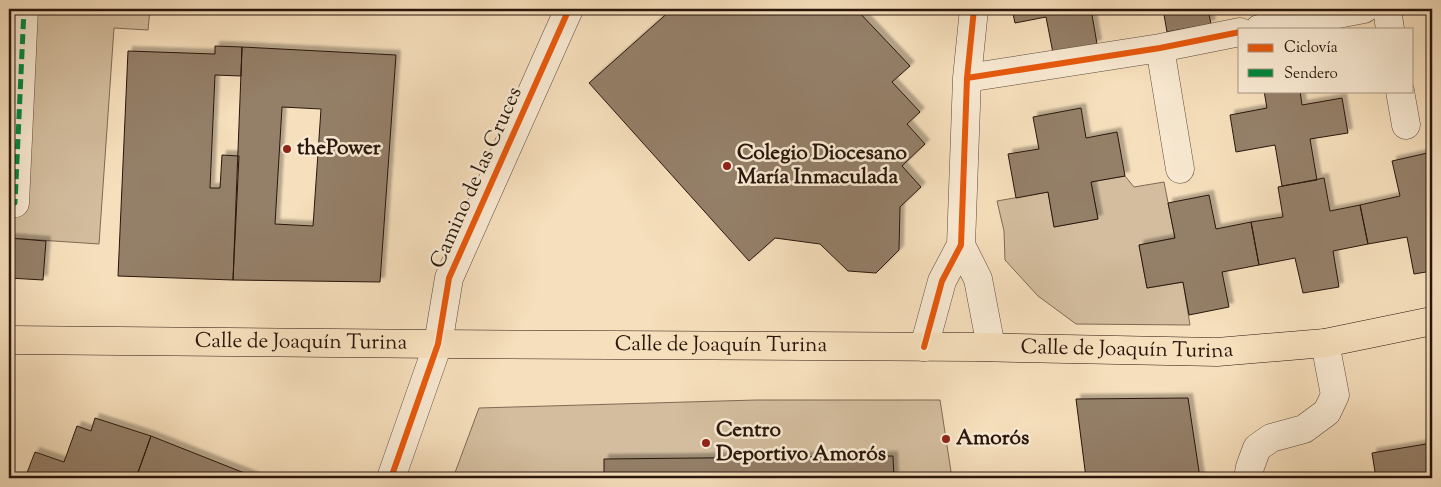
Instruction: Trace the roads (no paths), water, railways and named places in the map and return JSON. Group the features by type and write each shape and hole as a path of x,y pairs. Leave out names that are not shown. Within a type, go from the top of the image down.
{"main road":[{"name":"Calle de Joaquín Turina","path":"9,340 991,347 1217,352 1325,343 1432,321"}],"street":[{"path":"9,203 15,203 24,9"},
{"name":"Camino de las Cruces","path":"391,478 438,344 449,278 569,9"},
{"path":"924,347 942,281 962,246 967,78 974,9"},
{"path":"1264,28 1364,9"},
{"path":"1387,9 1390,28"},
{"path":"967,78 1160,48 1238,32"},
{"path":"1160,48 1180,170"},
{"path":"1400,92 1406,125"},
{"path":"962,246 978,278 991,347"},
{"path":"1248,478 1257,448 1271,438 1304,428 1327,412 1335,395 1325,343"}],"place":[{"name":"thePower","path":"287,149"},
{"name":"Colegio Diocesano María Inmaculada","path":"727,166"},
{"name":"Amorós","path":"946,439"},
{"name":"Centro Deportivo Amorós","path":"706,443"}]}
